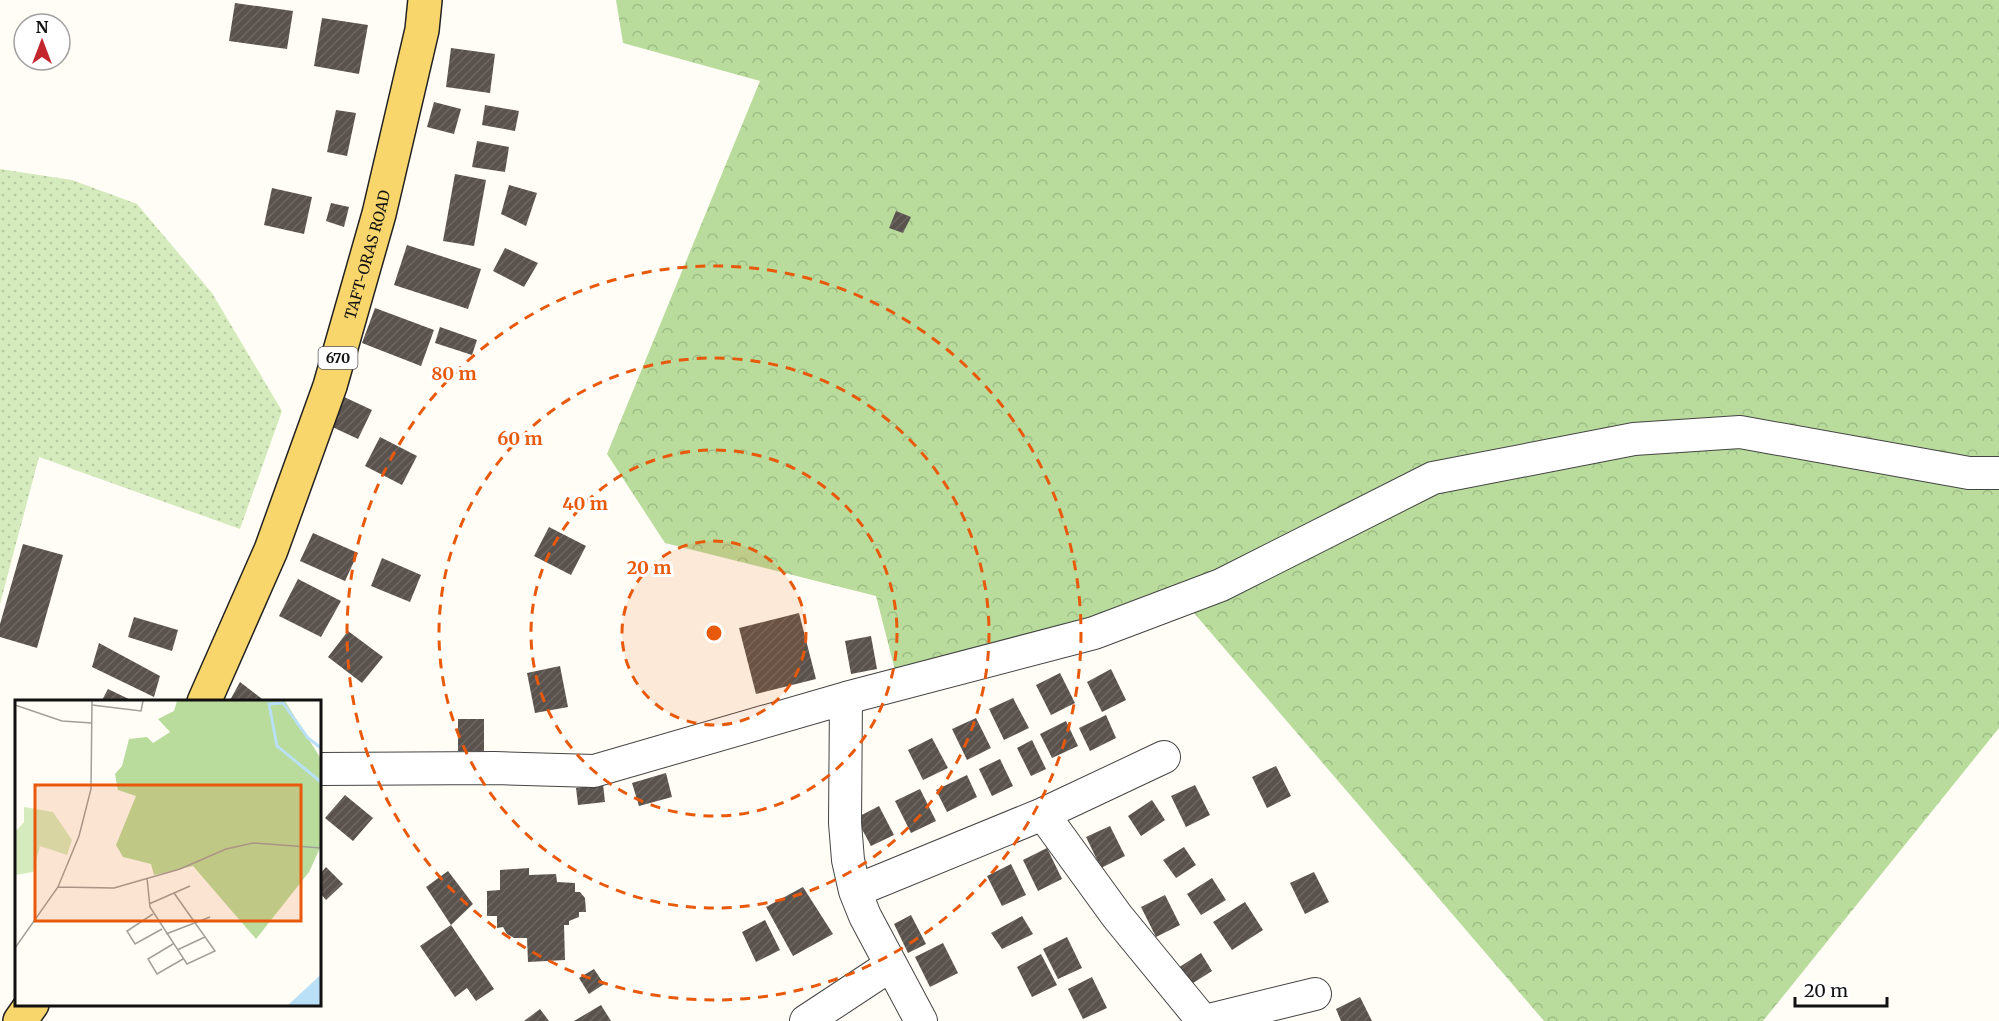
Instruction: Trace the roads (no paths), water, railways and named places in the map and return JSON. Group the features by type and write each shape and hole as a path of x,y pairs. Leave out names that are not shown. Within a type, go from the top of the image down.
{"main road":[{"name":"TAFT-ORAS ROAD","path":"205,700 271,550 330,386 379,214 422,30 425,0"},
{"path":"20,1021 32,1006"}],"street":[{"path":"321,769 495,768 594,771 846,698 1094,633 1221,585 1432,478 1634,439 1740,432 1969,473 1999,473"},
{"path":"846,698 845,823 848,860 855,891 865,916 921,1021"},
{"path":"855,891 1043,814 1164,757"},
{"path":"1043,814 1118,916 1204,1021 1315,994"},
{"path":"806,1021 891,965"}]}
